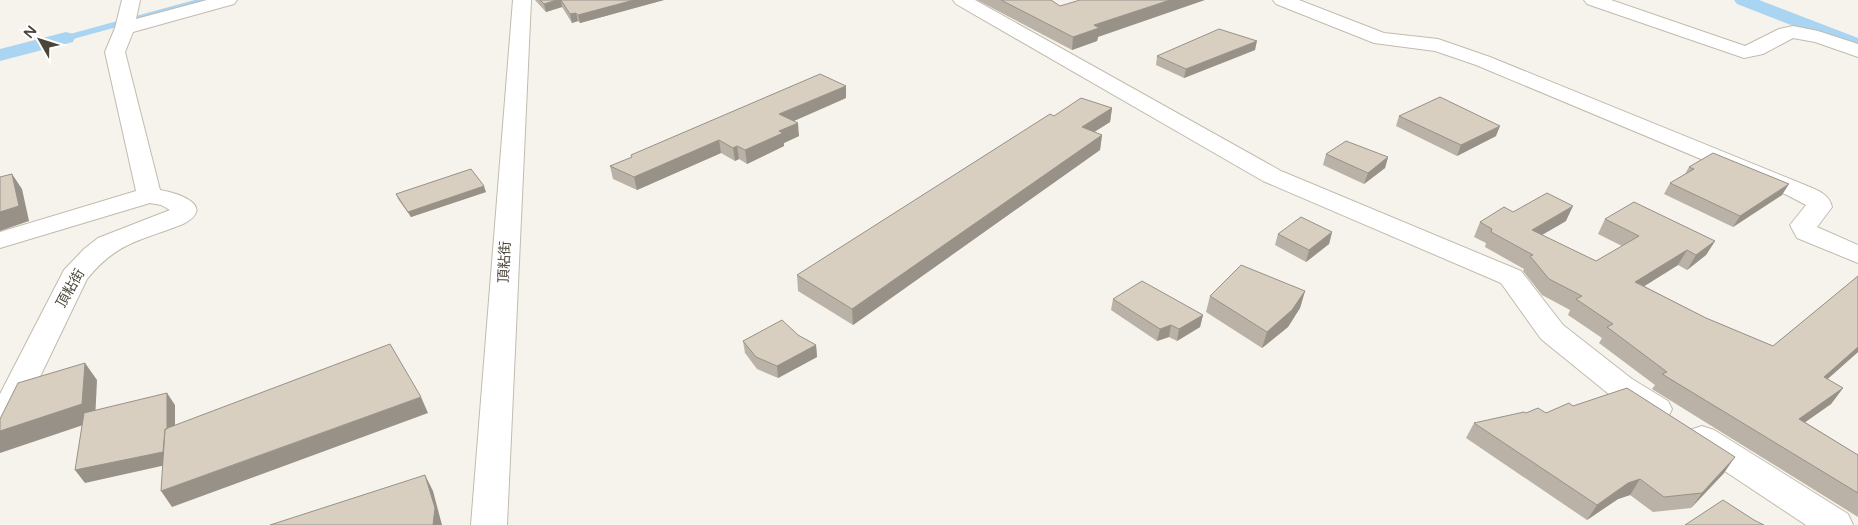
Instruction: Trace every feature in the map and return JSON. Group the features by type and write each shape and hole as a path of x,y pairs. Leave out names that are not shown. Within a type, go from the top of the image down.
{"street":[{"path":"0,240 149,195 115,52 125,28 130,0"},
{"path":"125,28 228,0"},
{"name":"頂粘街","path":"489,525 522,0"},
{"path":"962,0 1272,176 1512,277 1552,332 1621,387 1836,525"},
{"path":"1282,0 1381,39 1438,45 1483,61 1796,190 1818,201 1819,207 1803,225 1806,232 1858,255"},
{"path":"1593,0 1744,52 1755,51 1788,32 1804,34 1858,51"},
{"name":"頂粘街","path":"0,426 74,276 87,260 108,243 172,221 183,214 183,206 169,199 149,195"}],"building":[{"path":"540,0 557,0 544,4"},
{"path":"561,0 634,0 578,15 576,13 570,14"},
{"path":"1001,0 1051,0 1060,6 1080,0 1170,0 1094,25 1099,28 1073,37"},
{"path":"1219,29 1257,41 1186,69 1157,56"},
{"path":"820,74 846,86 779,114 798,123 779,131 783,133 745,150 737,146 733,148 719,140 634,177 610,166 632,157 631,155"},
{"path":"1440,97 1500,126 1461,145 1399,116"},
{"path":"1081,98 1112,108 1082,127 1102,135 852,309 797,275 1050,114 1054,116"},
{"path":"1346,141 1388,157 1368,173 1326,154"},
{"path":"1713,153 1789,184 1740,216 1670,183 1694,169 1689,167"},
{"path":"471,169 484,186 408,212 396,194"},
{"path":"12,174 19,206 0,212 0,177"},
{"path":"1547,193 1573,206 1532,230 1596,261 1639,236 1605,219 1634,202 1715,241 1696,255 1687,250 1635,282 1706,318 1773,346 1858,276 1858,347 1824,377 1843,388 1799,419 1858,455 1858,493 1662,374 1667,372 1607,327 1613,324 1576,299 1582,296 1549,279 1530,256 1533,255 1491,232 1492,229 1480,222 1504,207 1513,212"},
{"path":"1301,217 1332,232 1309,250 1278,234"},
{"path":"1241,265 1305,291 1292,310 1267,332 1210,296"},
{"path":"1142,281 1203,315 1179,329 1171,325 1160,329 1113,299"},
{"path":"782,320 798,335 816,345 777,366 756,357 743,341"},
{"path":"390,344 421,397 161,491 165,429"},
{"path":"85,363 82,404 0,431 0,419 18,383"},
{"path":"1627,388 1735,457 1702,493 1664,497 1640,479 1628,483 1597,505 1474,423 1526,413 1538,408 1546,413 1569,403 1573,406"},
{"path":"167,393 167,429 165,429 163,452 75,470 84,413"},
{"path":"425,475 435,508 433,525 270,525"},
{"path":"1723,500 1754,520 1764,525 1685,525"}],"waterway":[{"path":"66,38 205,0"},
{"path":"1743,0 1858,45"},
{"path":"0,55 66,38"}]}
